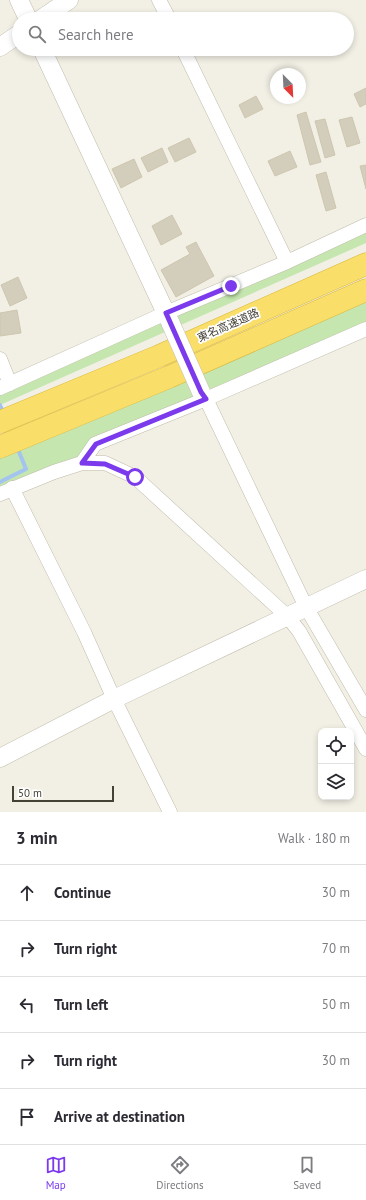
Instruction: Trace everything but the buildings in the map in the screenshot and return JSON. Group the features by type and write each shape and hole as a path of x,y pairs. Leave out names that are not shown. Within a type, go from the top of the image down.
{"highway":[{"name":"東名高速道路","path":"0,422 159,356 366,264"},
{"path":"0,447 170,377 366,290"}],"street":[{"path":"19,0 25,12"},
{"path":"52,12 69,0"},
{"path":"160,0 166,12"},
{"path":"0,47 12,39"},
{"path":"45,56 204,396 306,607 366,710"},
{"path":"186,56 287,262"},
{"path":"0,359 5,386 168,318 366,225"},
{"path":"82,463 96,444 204,396 366,329"},
{"path":"170,812 114,699 84,632 6,491 54,472 82,463 105,464 135,477 287,616 299,631 366,749"},
{"path":"0,758 114,699 366,579"}],"green space":[{"path":"366,224 366,243 0,405 0,379 166,313"},
{"path":"366,302 366,327 96,444 82,463 0,494 0,454"}],"waterway":[{"path":"0,405 4,414"},
{"path":"0,482 26,469 17,447"}],"route":[{"path":"135,477 105,464 82,463 96,444 206,399 201,392 166,313 231,286"}]}
